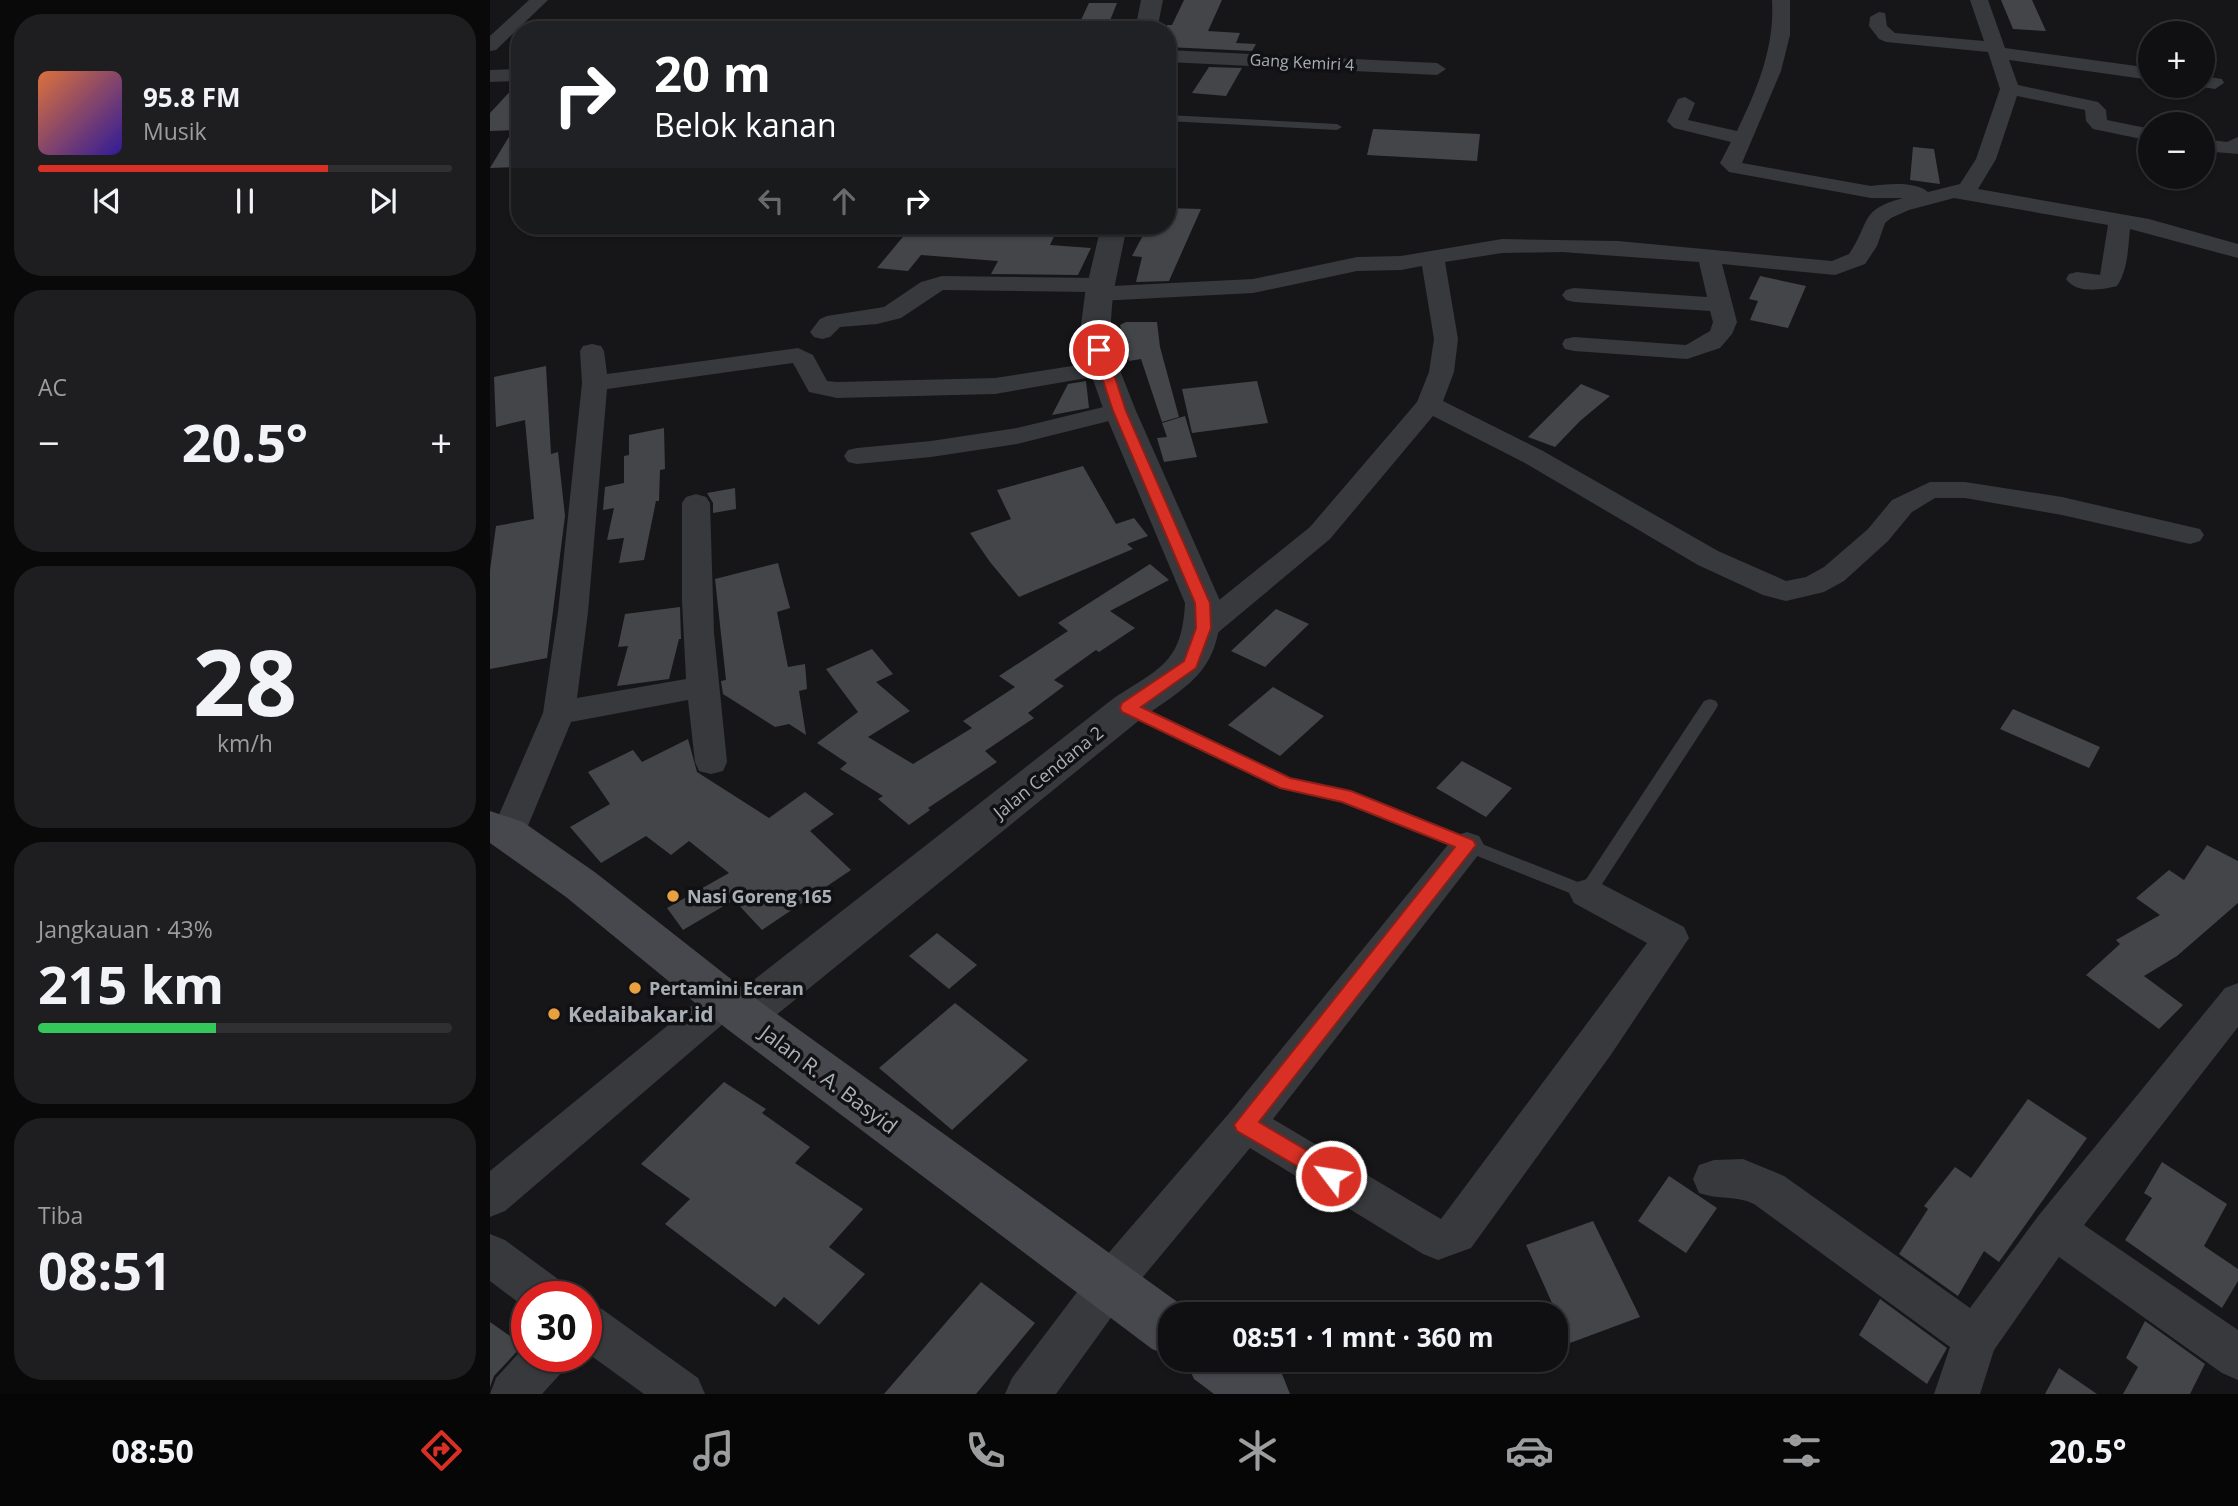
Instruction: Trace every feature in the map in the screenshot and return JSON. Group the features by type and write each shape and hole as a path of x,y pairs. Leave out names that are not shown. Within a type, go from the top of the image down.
{"main road":[{"name":"Jalan R. A. Basyid","path":"499,830 581,885 733,1008 1158,1321"},
{"path":"1230,1372 1262,1394"}],"street":[{"path":"517,21 540,0"},
{"path":"1148,21 1152,0"},
{"path":"1781,0 1783,30 1775,60 1743,139 1730,163 1736,168 1871,192 1888,190 1948,194 2120,220 2187,235 2238,251"},
{"path":"822,332 828,324 835,321 889,314 924,289 943,283 1100,289 1253,286 1357,264 1401,263 1502,246 1562,245 1708,255 1814,267 1847,265 1857,259 1866,246 1875,220 1883,213 1901,205 1948,194 1973,183 1986,159 2010,89 1979,0"},
{"path":"1879,17 1878,26 1885,35 1892,38 1996,50 2138,72"},
{"path":"490,46 511,27"},
{"name":"Gang Kemiri 4","path":"1176,56 1437,69"},
{"path":"490,76 511,75"},
{"path":"2010,89 2091,106 2096,110 2096,121 2100,125 2138,132"},
{"path":"1685,103 1677,121 1681,124 1743,139"},
{"path":"2215,146 2236,147"},
{"path":"2077,279 2090,283 2109,281 2115,269 2120,220"},
{"name":"Jalan Cendana 2","path":"733,1008 1128,708 1190,664 1204,628 1203,603 1120,411 1104,368 1095,332 1100,289 1112,235"},
{"path":"1574,344 1687,352 1705,348 1724,331 1722,305 1708,255"},
{"path":"1204,628 1320,533 1429,404 1441,381 1447,354 1444,320 1432,275 1434,257"},
{"path":"1574,295 1722,305"},
{"path":"499,830 559,713 573,612 596,383 592,351"},
{"path":"596,383 798,355 804,360 818,387 837,390 995,386 1104,368"},
{"path":"1429,404 1534,457 1708,558 1764,585 1786,591 1814,585 1834,574 1878,535 1902,506 1930,490 1965,490 2062,506 2190,534"},
{"path":"857,456 1017,436 1120,411"},
{"path":"696,503 695,581 701,687 710,762"},
{"path":"559,713 701,687"},
{"path":"1028,1394 1108,1286 1245,1125 1467,845"},
{"path":"1245,1125 1438,1240 1456,1234 1671,938 1587,893"},
{"path":"1957,1394 1975,1338 2054,1229 2238,999"},
{"path":"490,1197 733,1008"},
{"path":"1714,1179 1743,1178 1769,1190 1975,1338"},
{"path":"2054,1229 2238,1357"},
{"path":"490,1255 525,1281"},
{"path":"602,1336 682,1394"},
{"path":"512,1394 532,1372"}],"lane":[{"path":"1176,118 1337,127"},
{"path":"1128,708 1286,784 1345,796 1587,893 1710,705"}],"building":[{"path":"1184,0 1222,0 1208,31 1240,33 1236,43 1256,44 1252,51 1176,47 1174,21"},
{"path":"2001,0 2032,0 2046,31 2013,29"},
{"path":"1089,3 1117,3 1110,21 1080,21"},
{"path":"1209,67 1242,68 1226,96 1192,93"},
{"path":"511,90 511,130 490,131 490,113"},
{"path":"1373,129 1480,134 1477,161 1367,155"},
{"path":"511,133 511,167 490,168"},
{"path":"1913,147 1934,149 1940,184 1910,180"},
{"path":"1176,208 1201,209 1169,281 1136,282 1142,257 1132,256 1143,235 1176,235"},
{"path":"904,235 1055,235 1050,245 1091,248 1078,275 991,274 998,261 921,255 908,271 877,268"},
{"path":"1760,276 1806,286 1788,328 1750,320 1758,301 1749,299"},
{"path":"1126,322 1157,322 1160,347 1179,417 1162,422 1141,359 1129,361 1120,325"},
{"path":"546,366 551,454 558,452 565,516 547,658 490,669 490,570 496,526 534,519 525,420 496,427 494,377"},
{"path":"1086,381 1089,408 1052,415 1068,384"},
{"path":"1257,381 1268,423 1192,433 1182,389"},
{"path":"1581,384 1610,396 1555,447 1528,437"},
{"path":"1185,416 1197,457 1164,462 1157,438 1167,437 1162,423"},
{"path":"664,428 665,469 660,470 659,501 656,501 644,560 619,563 624,538 607,540 614,508 603,510 605,487 624,483 624,456 629,455 629,435"},
{"path":"1083,466 1116,524 1134,518 1148,536 1127,544 1133,549 1019,597 970,533 1011,519 997,490"},
{"path":"735,488 736,509 713,513 713,503 707,493"},
{"path":"778,563 790,608 777,612 788,667 805,664 807,689 799,691 806,735 789,724 775,727 723,694 721,681 726,680 715,579"},
{"path":"1150,564 1169,580 1110,611 1135,628 1099,652 1096,650 1054,680 1064,686 1028,713 1034,718 985,751 997,762 928,808 930,810 909,825 878,799 883,796 840,769 847,763 817,743 858,712 826,669 872,649 893,674 876,682 910,711 868,737 913,764 972,728 963,721 1015,687 999,676 1068,631 1058,623"},
{"path":"680,607 681,639 669,679 617,686 628,646 618,647 625,614"},
{"path":"1276,609 1309,624 1265,667 1231,651"},
{"path":"1273,687 1324,716 1280,756 1228,725"},
{"path":"2013,709 2100,747 2089,768 2000,729"},
{"path":"688,739 697,772 769,818 805,792 834,814 810,831 851,870 762,930 734,900 683,930 667,908 729,873 689,841 671,855 646,836 601,863 570,827 610,804 588,772 633,750 642,762"},
{"path":"1462,761 1512,788 1486,817 1436,788"},
{"path":"2207,845 2238,861 2238,903 2177,956 2144,976 2183,1005 2159,1029 2086,975 2120,944 2116,940 2160,915 2136,898 2169,870 2184,880"},
{"path":"937,933 977,965 949,989 909,956"},
{"path":"955,1003 1028,1060 952,1130 879,1068"},
{"path":"724,1082 766,1109 762,1113 810,1147 795,1163 863,1209 829,1247 865,1274 819,1325 784,1297 775,1307 665,1224 690,1199 641,1164"},
{"path":"2028,1099 2087,1138 1999,1262 1984,1251 1958,1296 1899,1254 1928,1209 1924,1206 1955,1167 1971,1178"},
{"path":"2162,1162 2227,1204 2204,1246 2238,1269 2238,1281 2222,1308 2125,1240 2152,1198 2144,1193"},
{"path":"1669,1176 1717,1208 1686,1253 1638,1221"},
{"path":"1593,1221 1640,1317 1570,1343 1568,1302 1552,1302 1526,1245"},
{"path":"981,1282 1035,1323 976,1394 884,1394"},
{"path":"1880,1299 1947,1348 1927,1384 1859,1335"},
{"path":"2145,1321 2205,1364 2190,1394 2123,1394 2138,1367 2126,1358"},
{"path":"490,1322 511,1337 511,1358 494,1376 490,1387"},
{"path":"2059,1368 2097,1394 2045,1394"}],"place":[{"name":"Nasi Goreng 165","path":"673,896"},
{"name":"Pertamini Eceran","path":"635,988"},
{"name":"Kedaibakar.id","path":"554,1014"}],"route":[{"path":"1099,350 1120,411 1203,603 1204,628 1190,664 1128,708 1286,784 1345,796 1467,845 1245,1125 1331,1176"}]}
